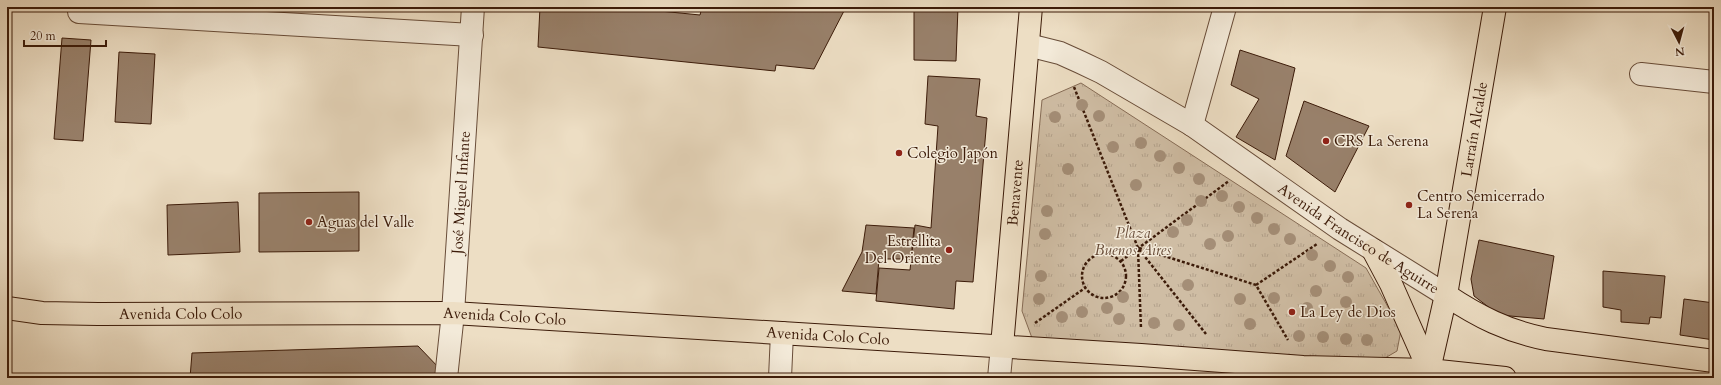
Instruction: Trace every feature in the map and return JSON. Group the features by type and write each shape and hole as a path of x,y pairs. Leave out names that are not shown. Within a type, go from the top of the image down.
{"main road":[{"name":"Benavente","path":"1002,346 1031,7"},
{"name":"Larraín Alcalde","path":"1430,374 1446,295 1495,7"},
{"path":"1373,250 1391,284 1430,374"},
{"name":"Avenida Francisco de Aguirre","path":"1446,295 1495,324 1520,334 1546,340 1714,361"},
{"name":"Avenida Colo Colo","path":"7,308 42,313 98,314 453,313 1002,346"},
{"path":"1002,346 1303,367 1505,378"}],"street":[{"name":"José Miguel Infante","path":"446,378 453,313 473,7"},
{"path":"1192,125 1225,7"},
{"path":"79,12 472,35"},
{"name":"Avenida Francisco de Aguirre","path":"1028,45 1060,53 1101,72 1192,125 1248,166 1340,229 1446,295"},
{"path":"1641,74 1714,82"},
{"path":"780,378 782,333"},
{"name":"Benavente","path":"999,378 1002,346"}],"path":[{"path":"1060,53 1138,248 1227,361"},
{"path":"1121,261 1248,166"},
{"path":"1256,284 1340,229"},
{"path":"1138,248 1256,284 1303,367"},
{"path":"1138,248 1141,355"},
{"path":"1108,253 1116,256 1125,267 1126,282 1118,294 1104,298 1097,297 1085,288 1082,281 1083,266 1094,255 1108,253"},
{"path":"1034,324 1085,288"}],"green space":[{"name":"Plaza Buenos Aires","path":"1081,83 1366,268 1401,330 1397,351 1380,361 1032,338 1022,311 1042,100"}],"building":[{"path":"540,7 620,7 700,15 702,7 824,7 845,9 814,69 776,65 775,71 538,47"},
{"path":"914,7 958,7 956,61 914,60"},
{"path":"62,38 91,40 83,141 54,139"},
{"path":"1240,50 1295,68 1275,160 1236,137 1259,99 1231,85"},
{"path":"119,52 155,54 151,124 115,122"},
{"path":"928,76 980,79 976,116 987,118 973,282 956,281 954,309 876,301 879,268 910,270 915,225 931,228 938,126 925,124"},
{"name":"CRS La Serena","path":"1304,101 1369,126 1335,192 1286,156"},
{"name":"Aguas del Valle","path":"359,192 359,251 259,252 259,193"},
{"path":"238,202 240,252 168,255 167,205"},
{"path":"866,225 914,228 911,259 879,259 876,294 842,291 862,252"},
{"path":"1479,240 1554,256 1544,319 1499,315 1474,296 1471,279"},
{"path":"1603,271 1665,276 1661,318 1650,317 1649,324 1621,322 1621,310 1603,307"},
{"path":"1684,299 1714,303 1714,340 1680,335"},
{"path":"418,346 441,370 440,378 190,378 192,353"},
{"path":"905,376 925,378 905,378"}],"place":[{"name":"CRS La Serena","path":"1326,141"},
{"name":"Colegio Japón","path":"899,153"},
{"name":"Centro Semicerrado La Serena","path":"1409,205"},
{"name":"Aguas del Valle","path":"309,222"},
{"name":"Estrellita Del Oriente","path":"949,250"},
{"name":"La Ley de Dios","path":"1292,312"}]}
